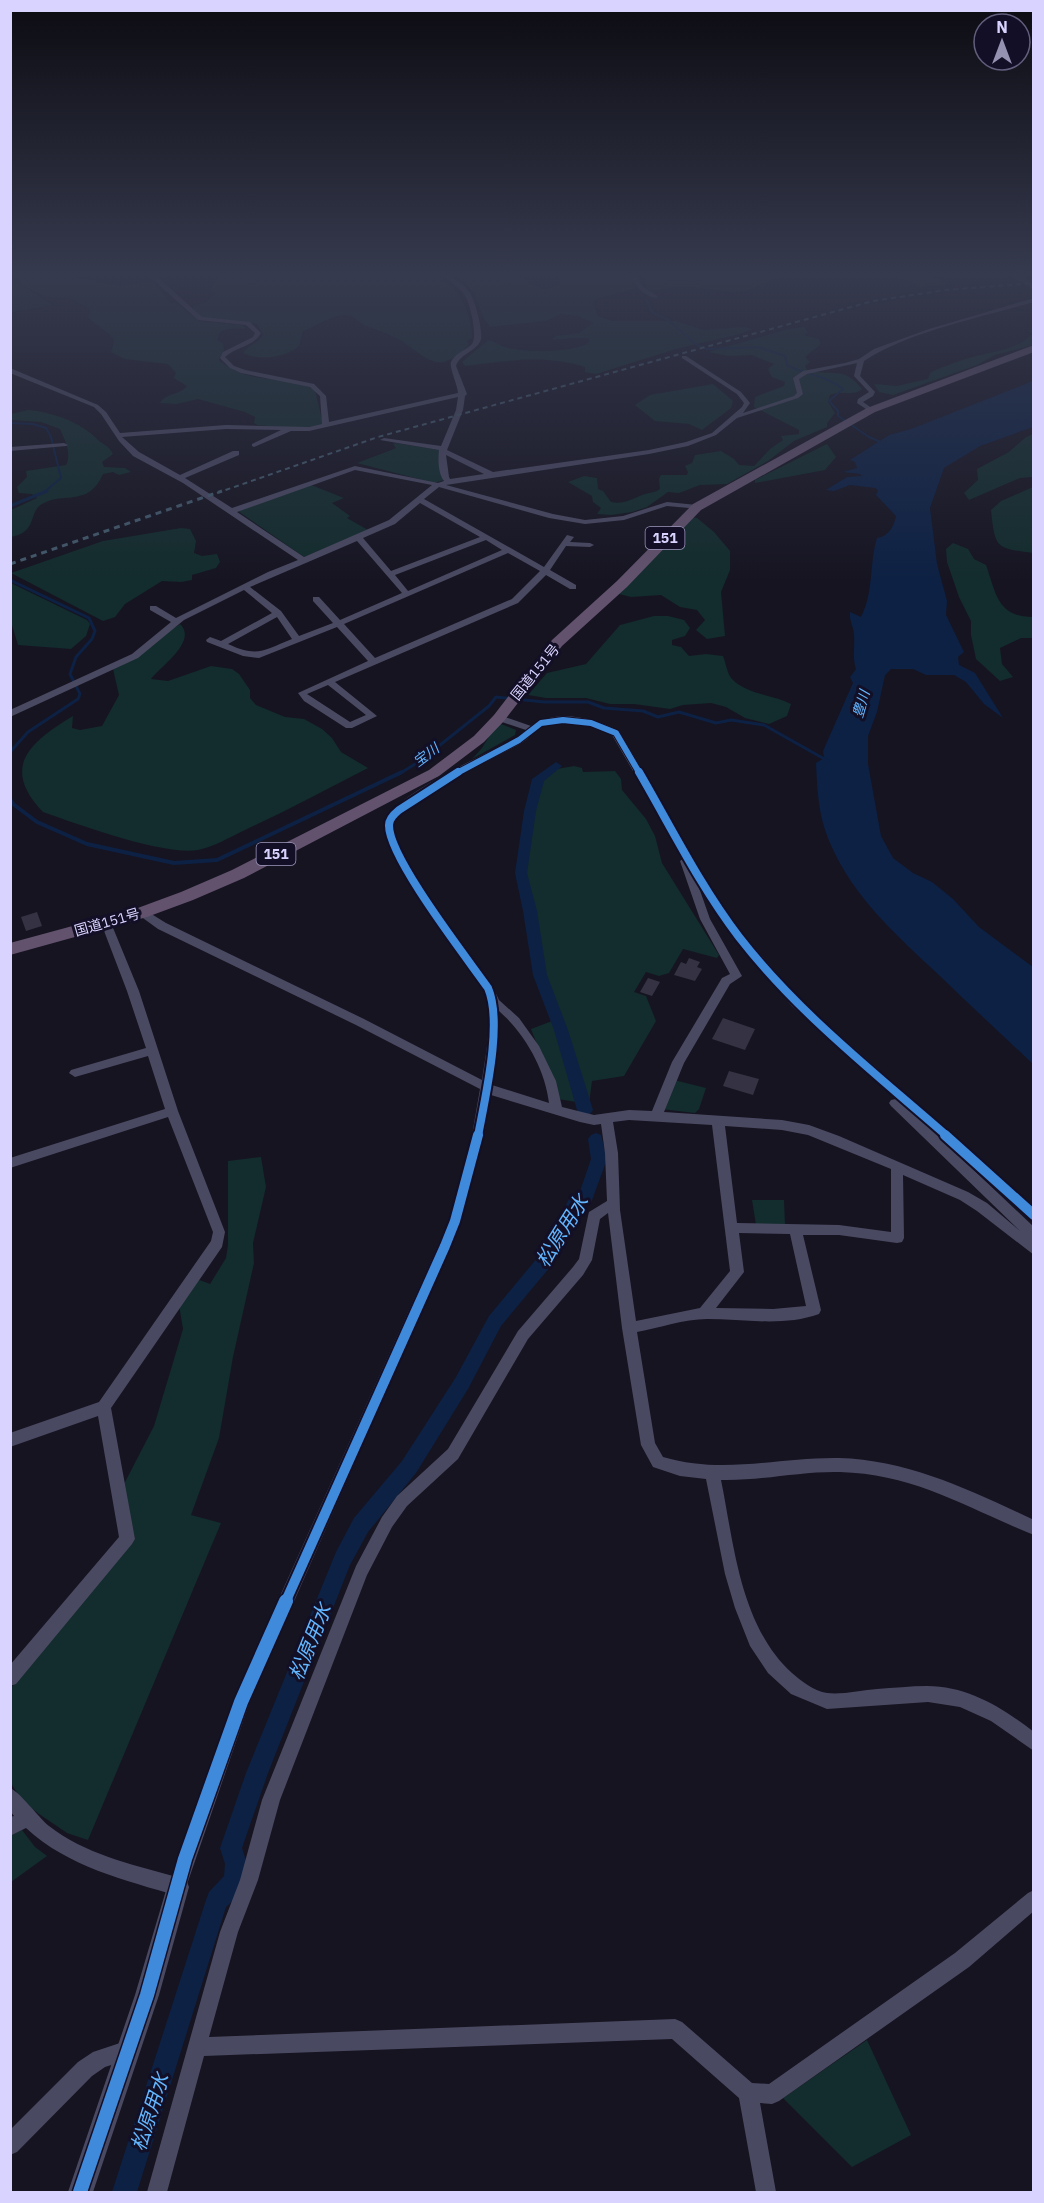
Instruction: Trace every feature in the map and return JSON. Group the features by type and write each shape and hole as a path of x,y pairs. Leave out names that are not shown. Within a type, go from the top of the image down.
{"highway":[{"name":"国道151号","path":"10,949 141,913 238,874 406,788 459,756 499,718 557,643 605,601 697,507 871,410 961,376"}],"street":[{"path":"24,376 96,406 104,413 117,435 136,454 203,491 303,560"},
{"path":"263,376 312,385 323,396 326,425"},
{"path":"449,481 445,478 443,450 458,418 464,394 457,376"},
{"path":"10,714 135,656 176,622 245,587 392,522 419,499 449,481 666,449 707,437 747,405 744,397 712,376"},
{"path":"732,419 796,397 800,394 796,378 799,376"},
{"path":"857,376 872,392 871,395 860,400 860,404 871,410"},
{"path":"117,435 226,427 309,429 464,394"},
{"path":"254,445 289,429"},
{"path":"384,440 443,450 490,474"},
{"path":"10,449 64,445"},
{"path":"180,477 236,453"},
{"path":"231,511 355,468 439,485 552,516 585,522 624,518 667,504 697,507"},
{"path":"419,499 573,587"},
{"path":"391,574 487,537"},
{"path":"359,538 406,593"},
{"path":"328,681 372,716 349,726 307,699 302,693 328,681 515,601 546,570 567,541 590,545"},
{"path":"210,640 223,643 246,657 259,655 338,624 509,550"},
{"path":"245,587 278,613 297,640"},
{"path":"316,599 374,662"},
{"path":"153,608 176,622"},
{"path":"223,643 278,613"},
{"path":"499,718 532,729"},
{"path":"556,1109 549,1077 540,1057 503,1007 494,1002 474,968 407,869 390,836 388,824 393,815 415,798 523,738 532,729 550,721 570,720 601,725 616,733 712,898 739,937 796,1003 888,1088 987,1171 1034,1215"},
{"path":"656,1116 678,1062 726,981 736,976 705,919 686,868 686,854"},
{"path":"141,913 162,926 360,1022 486,1088 580,1118 656,1116 782,1125 808,1130 835,1139 946,1187 982,1207 1034,1250"},
{"path":"10,1440 104,1407 217,1243 219,1232 172,1111 133,991 106,923"},
{"path":"80,2193 126,2051 147,1995 178,1887 241,1702 455,1221 478,1135 492,1053 494,1002"},
{"path":"75,1074 151,1051"},
{"path":"888,1088 894,1102 1034,1236"},
{"path":"10,1163 172,1111"},
{"path":"606,1119 611,1136 613,1203 628,1328 651,1454 658,1462 713,1475 837,1465 893,1471 956,1491 1034,1528"},
{"path":"704,1313 737,1272 718,1121"},
{"path":"733,1228 839,1230 897,1238 897,1167"},
{"path":"157,2193 229,1932 249,1880 271,1800 361,1571 387,1522 402,1501 453,1454 524,1335 585,1260 594,1216 613,1203"},
{"path":"628,1328 704,1313 769,1314 801,1313 814,1310 795,1228"},
{"path":"10,1678 127,1539 104,1407"},
{"path":"713,1475 736,1583 755,1642 778,1674 812,1698 827,1701 928,1694 944,1695 977,1703 996,1712 1034,1743"},
{"path":"10,1796 46,1836 87,1859 178,1887"},
{"path":"10,1827 28,1818"},
{"path":"748,2094 772,2094 962,1960 1034,1899"},
{"path":"199,2047 675,2029 748,2094 766,2193"},
{"path":"10,2145 84,2069 100,2059 126,2051"}],"green space":[{"path":"175,376 251,376 303,385 315,390 323,424 300,429 257,425 254,423 255,417 245,412 198,399 176,404 160,403 166,397 187,386 174,378"},
{"path":"847,376 862,389 855,393 830,395 828,402 835,413 827,423 827,427 794,441 768,461 727,484 700,485 679,493 668,492 647,507 611,515 597,514 601,508 593,502 592,496 568,482 584,476 597,478 598,489 603,491 611,502 621,503 660,489 661,475 687,475 685,466 692,463 695,455 721,451 739,465 754,466 770,449 783,440 781,436 799,434 799,430 754,407 755,397 784,386 785,382 772,377"},
{"path":"929,376 947,376 893,395 879,392 874,384 897,386 928,379"},
{"path":"713,384 733,401 731,408 702,430 689,424 655,421 635,405 650,395"},
{"path":"28,410 56,416 82,427 111,450 113,454 102,462 104,467 125,468 131,472 119,475 113,472 103,474 97,485 83,495 50,500 42,504 25,531 11,537 11,510 37,498 32,494 19,493 17,487 27,477 26,471 66,465 68,460 67,447 60,429 41,422 11,420 11,414"},
{"path":"1033,434 1033,477 1020,478 969,500 964,493 978,480 977,469 1009,452"},
{"path":"393,444 439,450 444,480 434,483 357,463 396,448"},
{"path":"827,444 836,457 825,470 755,483 755,480"},
{"path":"311,485 344,498 332,503 350,516 347,518 368,530 304,557 238,511"},
{"path":"1033,487 1033,553 1011,550 996,539 991,510 1001,501"},
{"path":"687,516 697,518 714,532 730,551 730,570 721,592 725,636 707,639 696,630 705,620 697,610 680,607 661,595 631,597 619,594"},
{"path":"181,528 190,529 196,541 194,553 202,556 217,554 220,562 216,568 192,575 192,580 162,581 125,604 115,617 103,621 11,573 103,541"},
{"path":"953,543 968,549 974,559 986,565 996,594 1005,608 1021,616 1033,617 1033,638 1021,638 1000,648 1002,664 1013,677 1000,681 976,659 971,635 971,621 959,597 947,562 946,549"},
{"path":"11,583 87,620 90,624 86,636 71,649 18,645 11,622"},
{"path":"654,616 668,616 684,620 690,628 685,636 672,640 672,645 681,647 689,656 706,654 723,656 729,674 738,684 791,704 787,716 769,724 745,718 726,707 711,703 683,705 670,709 634,704 610,704 586,698 546,698 528,695 547,673 586,664 620,625"},
{"path":"180,624 184,631 181,645 151,679 168,681 211,666 232,669 239,674 250,690 250,698 256,705 285,717 304,719 322,729 332,738 341,752 368,768 222,842 198,850 183,851 143,844 43,812 30,796 22,769 33,746 73,716 72,728 80,730 102,726 119,695 113,669"},
{"path":"501,724 516,730 515,735 472,759 482,748 496,725"},
{"path":"574,766 582,768 583,772 615,771 621,779 622,790 646,819 655,836 662,863 719,955 717,958 683,949 669,973 659,976 646,972 634,992 646,996 656,1021 624,1076 592,1081 589,1104 558,1099 531,1029 552,1021 523,873 531,811 539,779 551,770"},
{"path":"674,1080 706,1088 699,1109 695,1113 661,1109"},
{"path":"261,1157 266,1187 253,1243 254,1263 233,1357 219,1438 191,1515 221,1523 88,1840 67,1833 39,1814 22,1801 11,1783 11,1688 135,1539 123,1486 154,1426 183,1329 179,1305 197,1279 210,1284 226,1258 228,1161"},
{"path":"752,1200 784,1200 785,1225 756,1225"},
{"path":"22,1830 35,1847 47,1856 11,1882 10,1836"},
{"path":"867,2040 911,2135 852,2167 783,2098"}],"water":[{"name":"豊川","path":"1033,381 1033,427 980,446 944,468 930,508 937,564 947,601 946,615 964,652 958,657 959,665 975,673 1003,718 984,704 966,682 954,675 926,675 913,669 891,669 885,675 877,712 868,736 868,764 881,836 893,858 913,873 932,882 953,899 979,927 1033,967 1033,1064 906,944 859,892 834,852 825,830 819,805 816,763 824,758 823,751 853,683 850,677 856,669 854,632 850,612 861,617 868,598 877,538 890,530 896,516 876,495 878,490 875,488 850,485 834,491 826,490 847,477 862,476 843,472 857,468 855,462 850,460 889,435 911,429"}],"building":[{"path":"37,912 42,926 26,931 21,917"},
{"path":"689,958 700,962 697,967 702,969 695,981 674,975 681,962 686,964"},
{"path":"648,978 660,982 652,996 640,992"},
{"path":"723,1018 755,1029 745,1050 712,1039"},
{"path":"729,1071 759,1079 753,1095 723,1086"}],"waterway":[{"path":"817,376 843,389 829,401 838,411 838,416 869,437 885,444"},
{"name":"宝川","path":"10,423 33,424 46,428 51,437 61,478 44,492"},
{"name":"宝川","path":"10,506 44,492"},
{"name":"宝川","path":"10,580 89,618 95,631 92,639 76,657 70,674 80,694 78,699 28,732 10,752"},
{"name":"宝川","path":"399,774 420,761 489,706 496,697 544,702 588,702 604,708 643,711 658,717 679,712 716,723 731,720 764,725 828,761"},
{"name":"松原用水","path":"556,766 538,779 530,811 521,873 530,911 540,975 561,1030 585,1110"},
{"name":"宝川","path":"10,799 13,804 37,822 87,844 174,863 217,860 402,772"},
{"name":"松原用水","path":"124,2192 217,1900 229,1889 235,1877 236,1864 231,1848 257,1773 343,1559 361,1525 409,1467 462,1383 495,1321 549,1256 575,1204 585,1198 599,1159 596,1139"}],"railway":[{"path":"217,493 378,437 601,376"},
{"path":"10,564 222,491"}],"cycle path":[{"path":"80,2192 147,1995 185,1859 241,1702 445,1246 455,1221 478,1135 492,1053 494,1002 488,988 431,907 402,860 392,841 389,826 391,818 429,789 519,740 545,722 582,721 600,725 616,733 712,898 739,937 796,1003 1034,1215"}]}
